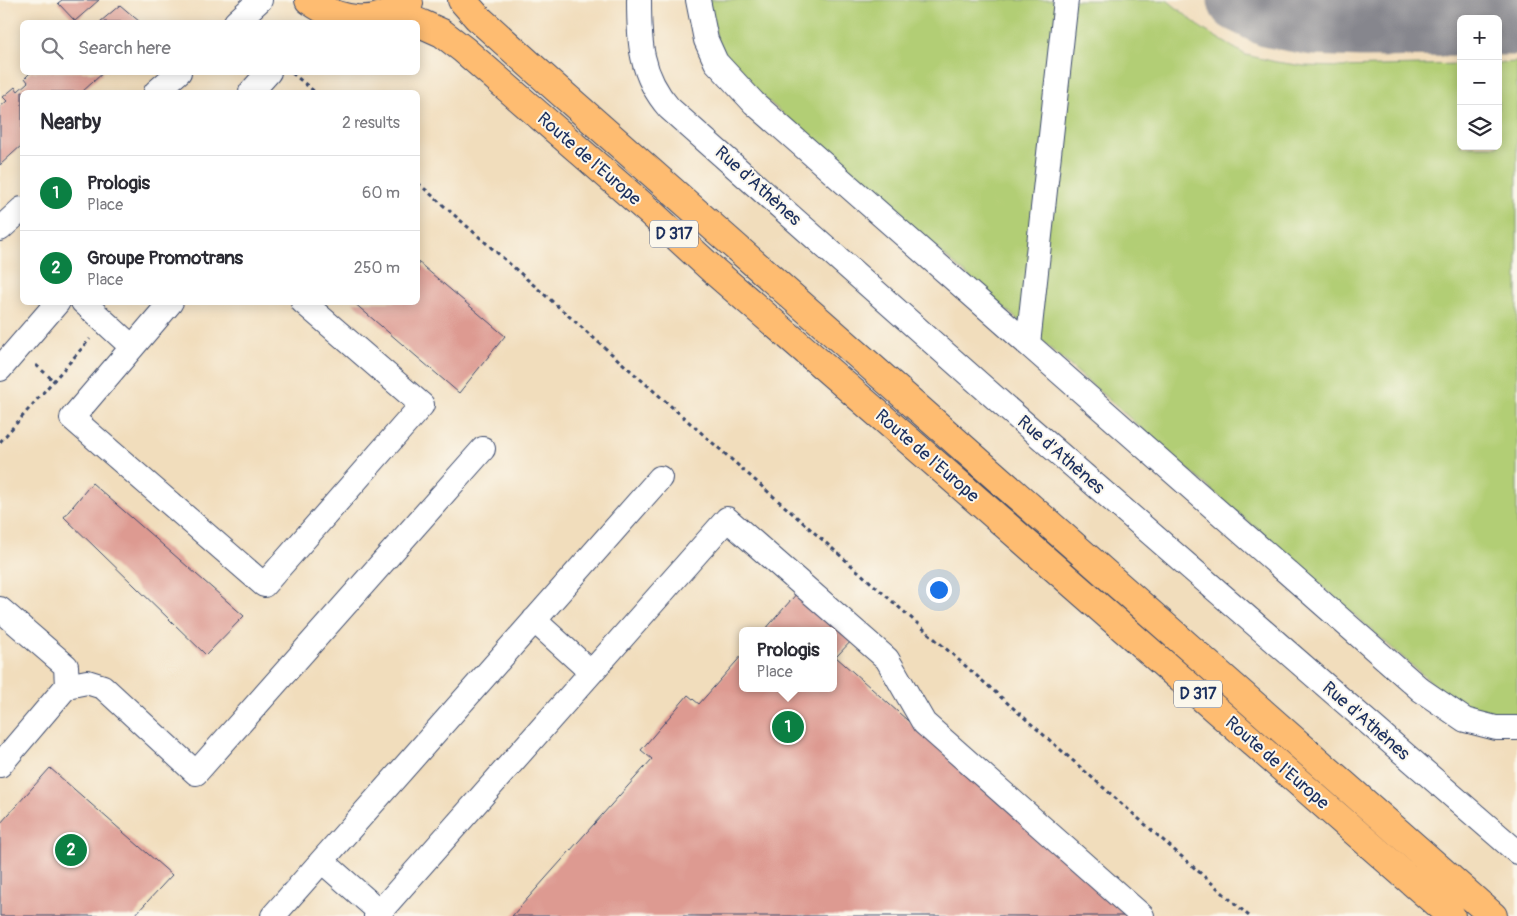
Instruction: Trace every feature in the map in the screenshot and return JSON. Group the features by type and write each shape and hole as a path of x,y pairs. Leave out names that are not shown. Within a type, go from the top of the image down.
{"main road":[{"path":"308,0 320,8 327,19 367,19 380,17 403,6"},
{"name":"Route de l'Europe","path":"462,0 477,17 577,107 1493,916"},
{"name":"Route de l'Europe","path":"403,6 418,20"},
{"name":"Route de l'Europe","path":"420,22 442,33 471,56 1451,916"}],"street":[{"path":"238,20 260,0"},
{"name":"Rue d'Athènes","path":"632,0 642,55 648,75 653,88 669,108 1001,402 1517,852"},
{"name":"Rue d'Athènes","path":"639,0 639,34"},
{"path":"698,0 706,40 716,62 754,103 1421,690 1465,720 1496,728 1517,728"},
{"path":"1028,344 1066,0"},
{"path":"158,90 176,75"},
{"path":"253,90 266,75"},
{"path":"0,229 20,212"},
{"path":"0,369 55,305"},
{"path":"86,305 132,347"},
{"path":"167,305 72,418 264,585 422,405 306,305"},
{"path":"0,765 67,686 87,682 103,687 196,774 483,449"},
{"path":"274,916 660,478"},
{"path":"322,861 378,914 726,518 887,659 924,722 1142,916"},
{"path":"0,610 66,666 67,686"},
{"path":"534,620 591,672"}],"path":[{"path":"294,75 312,90"},
{"path":"420,185 1249,916"},
{"path":"0,442 105,322"}],"green space":[{"path":"708,0 1167,0 1204,30 1246,55 1276,62 1304,66 1341,67 1457,64 1457,150 1502,150 1502,63 1517,62 1517,716 1490,717 1469,710 1449,698 742,78 728,62 718,43"}],"building":[{"path":"62,0 99,0 76,20 58,3"},
{"path":"120,5 138,20 102,20"},
{"path":"28,75 101,75 84,90 20,90 20,147 0,165 0,107 7,101 3,97 15,87 18,91 28,82 25,78"},
{"path":"420,264 505,336 459,393 356,305 420,305"},
{"path":"92,483 244,616 206,655 64,517"},
{"path":"798,592 855,637 837,656 837,627 767,627"},
{"path":"837,658 1128,916 512,916 652,759 641,750 688,695 699,704 739,659 739,692 837,692"},
{"path":"50,768 172,875 134,916 0,916 0,824"}],"taxiway":[{"path":"1240,0 1270,15 1314,23 1361,25 1457,24"},
{"path":"1502,23 1517,23"}],"place":[{"name":"Prologis","path":"788,727"},
{"name":"Groupe Promotrans","path":"71,850"}]}
